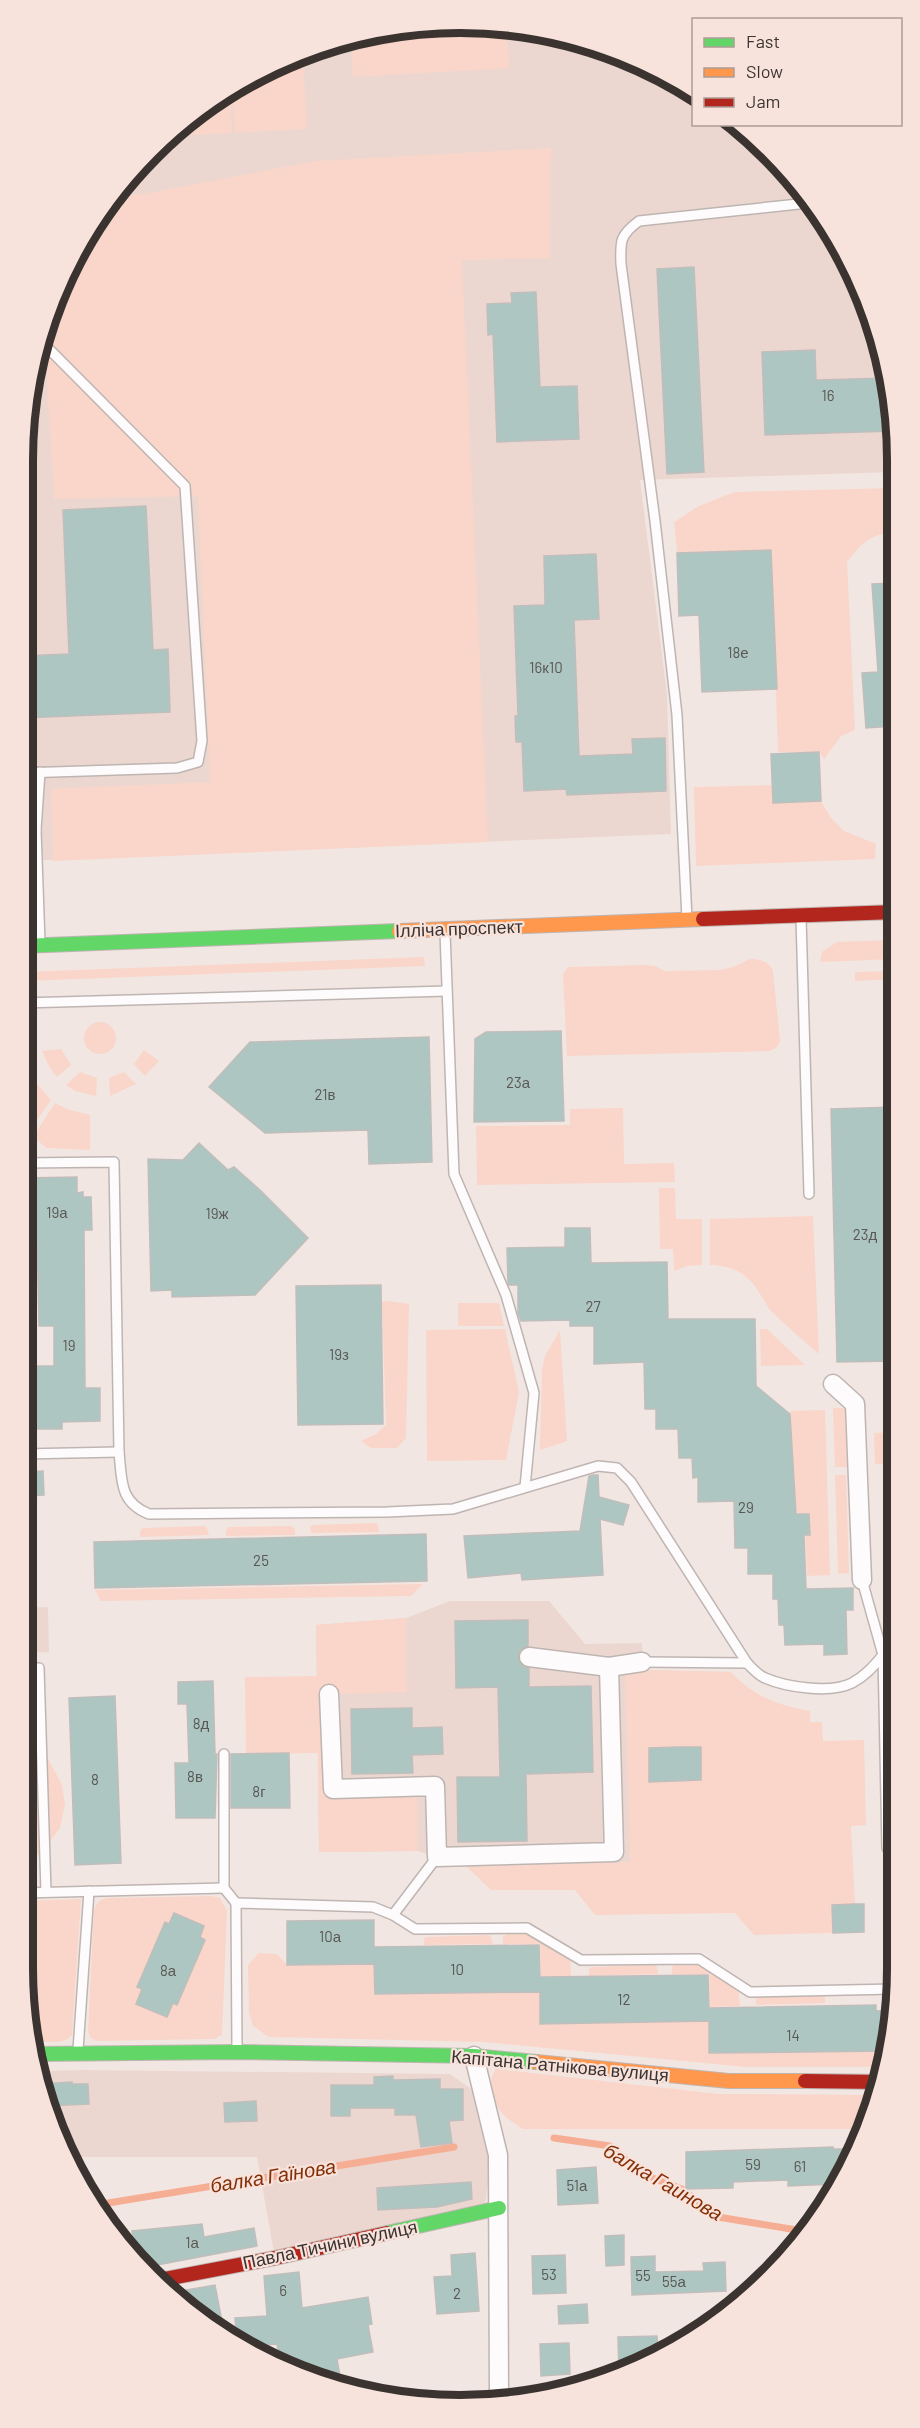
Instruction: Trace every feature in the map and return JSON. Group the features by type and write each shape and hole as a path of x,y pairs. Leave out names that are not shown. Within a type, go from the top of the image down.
{"street":[{"name":"Ілліча проспект","path":"33,945 887,912"},
{"path":"832,1384 855,1404 862,1580"},
{"path":"529,1657 609,1667 642,1662"},
{"path":"329,1694 333,1789 435,1786 437,1857 614,1852 609,1667"},
{"name":"Капітана Ратнікова вулиця","path":"42,2054 237,2052 474,2056 729,2081 871,2082"},
{"path":"474,2056 498,2155 499,2393"},
{"name":"Павла Тичини вулиця","path":"167,2279 275,2258 499,2208"}],"lane":[{"path":"687,920 677,715 620,242 628,229 639,221 802,204"},
{"path":"33,772 177,768 198,762 202,741 185,486 48,348"},
{"path":"40,772 36,830 40,945"},
{"path":"801,916 809,1194"},
{"path":"445,930 454,1174 506,1295 534,1393 525,1487"},
{"path":"33,1003 447,991"},
{"path":"33,1163 114,1162 119,1452 124,1492 138,1509 149,1514 387,1512 453,1509 598,1466 617,1468 631,1482 747,1663 762,1677 790,1686 833,1689 850,1684 867,1673 887,1650"},
{"path":"33,1454 119,1452"},
{"path":"862,1580 883,1654 887,1848"},
{"path":"642,1662 747,1663"},
{"path":"33,1668 39,1668 46,1892"},
{"path":"224,1754 224,1888 236,1903 237,2052"},
{"path":"393,1915 437,1857"},
{"path":"33,1893 224,1888"},
{"path":"77,2054 89,1891"},
{"path":"236,1903 373,1907 393,1915 415,1929 527,1928 581,1960 699,1959 750,1992 886,1989"}],"shaded area":[{"path":"460,33 488,34 543,41 571,48 623,66 674,90 692,102 692,126 726,126 781,178 799,200 830,247 854,297 872,349 883,404 887,472 640,480 667,694 671,834 33,861 33,460 37,404 48,349 77,271 90,246 121,200 139,178 178,139 200,121 247,90 271,77 323,56 377,41 404,37"},
{"path":"432,34 507,36 509,68 353,77 351,47 377,41"},
{"path":"304,63 307,129 235,133 233,98 271,77"},
{"path":"230,100 232,133 183,135"},
{"path":"551,148 550,258 462,260 488,842 53,861 51,789 210,782 198,496 54,499 46,358 56,323 90,246 125,195 143,194 316,161"},
{"path":"887,488 887,533 867,541 847,562 855,730 841,736 824,759 819,752 778,752 771,550 677,553 674,522 699,506 735,492"},
{"path":"770,785 773,787 774,803 821,801 831,818 844,831 876,844 875,859 696,866 694,787"},
{"path":"887,940 887,959 820,962 822,952 837,942"},
{"path":"424,957 425,966 33,981 33,972"},
{"path":"750,959 764,961 773,971 780,1041 777,1047 770,1051 567,1056 563,974 568,967 645,965 655,966 665,971 720,970"},
{"path":"887,971 887,979 855,981 855,972"},
{"path":"100,1022 112,1026 116,1038 112,1050 100,1054 88,1050 84,1038 88,1026"},
{"path":"61,1049 71,1065 57,1077 42,1051"},
{"path":"144,1050 159,1061 145,1076 134,1064"},
{"path":"80,1072 97,1078 96,1096 75,1091 66,1085"},
{"path":"124,1072 136,1084 110,1096 109,1078"},
{"path":"33,1073 37,1084 51,1100 33,1126"},
{"path":"55,1103 90,1115 90,1150 47,1148 33,1137"},
{"path":"623,1108 624,1164 674,1163 675,1182 477,1185 476,1126 570,1125 570,1109"},
{"path":"659,1188 675,1188 676,1219 702,1219 702,1265 687,1266 674,1271 673,1249 660,1249"},
{"path":"813,1216 819,1354 770,1310 756,1287 745,1276 733,1269 710,1265 710,1219"},
{"path":"382,1302 409,1304 406,1438 397,1448 371,1448 361,1441 376,1434 386,1425"},
{"path":"458,1303 499,1303 504,1326 458,1326"},
{"path":"505,1329 519,1392 506,1460 427,1461 426,1330"},
{"path":"760,1329 767,1329 805,1365 761,1366"},
{"path":"560,1330 567,1441 540,1450 542,1370 545,1356"},
{"path":"833,1408 845,1408 847,1467 835,1467"},
{"path":"825,1410 830,1575 807,1576 805,1522 793,1506 790,1411"},
{"path":"887,1432 887,1464 875,1464 874,1433"},
{"path":"835,1475 846,1475 849,1573 838,1574"},
{"path":"375,1523 378,1525 379,1532 311,1533 310,1527 313,1525"},
{"path":"204,1526 209,1535 140,1537 140,1531 143,1528"},
{"path":"291,1526 295,1529 295,1535 226,1536 226,1530 229,1527"},
{"path":"423,1584 411,1596 101,1601 95,1590"},
{"path":"450,1601 549,1601 585,1644 642,1643 643,1670 731,1672 757,1695 630,1862 467,1867 418,1851 319,1852 316,1625 406,1618"},
{"path":"48,1607 49,1652 33,1653 33,1608"},
{"path":"406,1618 407,1692 335,1694 336,1795 417,1794 418,1851 319,1852 318,1753 246,1754 245,1677 317,1676 316,1625"},
{"path":"642,1670 731,1672 748,1688 767,1699 810,1711 810,1722 822,1722 823,1741 864,1740 866,1825 851,1826 855,1904 832,1905 833,1933 754,1935 735,1913 595,1915 575,1890 491,1890 467,1867 630,1862 625,1674"},
{"path":"33,1731 62,1785 65,1804 60,1828 40,1854 33,1856"},
{"path":"212,1896 220,1898 227,1911 222,2035 214,2039 96,2041 91,2038 88,2032 94,1909 99,1901 106,1898"},
{"path":"81,1899 72,2035 65,2040 40,2042 34,1996 33,1901"},
{"path":"530,1933 570,1957 571,1976 541,1976 540,1944 503,1944 503,1937 507,1934"},
{"path":"488,1935 493,1944 424,1945 424,1939 427,1937"},
{"path":"259,1953 277,1954 287,1965 374,1964 375,1994 540,1992 541,2024 709,2021 710,2053 877,2051 878,2056 875,2067 746,2067 485,2042 269,2037 253,2026 249,2012 248,1965"},
{"path":"675,1964 698,1964 738,1987 740,2006 710,2007 709,1974 672,1974 672,1967"},
{"path":"654,1965 657,1967 658,1974 589,1976 589,1969 592,1967"},
{"path":"821,1994 825,1998 825,2003 756,2005 756,1999 759,1996"},
{"path":"496,2069 719,2094 867,2095 855,2129 523,2129 505,2116 496,2104 491,2085"},
{"path":"46,2071 450,2074 470,2088 483,2116 492,2151 485,2204 274,2253 257,2157 77,2157 56,2105"}],"building":[{"path":"694,267 704,472 667,474 657,269"},
{"path":"536,292 540,387 577,386 579,439 497,442 493,334 488,335 487,304 512,303 511,293"},
{"path":"815,350 816,380 879,378 886,431 765,435 762,352"},
{"path":"146,506 153,650 168,649 170,712 33,718 33,656 69,654 63,510"},
{"path":"771,550 777,689 702,692 699,615 679,616 677,553"},
{"path":"596,554 599,619 574,620 579,756 633,754 632,739 665,738 666,791 567,795 566,789 524,791 522,742 516,742 515,716 518,716 514,606 545,605 544,556"},
{"path":"887,583 887,726 866,728 862,673 878,672 872,584"},
{"path":"819,752 821,801 773,803 771,754"},
{"path":"561,1031 564,1121 474,1122 475,1039 486,1032"},
{"path":"429,1037 432,1162 369,1164 368,1130 265,1133 209,1087 250,1042"},
{"path":"887,1107 887,1361 837,1362 831,1109"},
{"path":"199,1143 228,1170 234,1167 308,1238 255,1295 172,1297 172,1290 151,1291 148,1159 183,1160"},
{"path":"77,1177 77,1193 83,1192 83,1197 91,1197 92,1230 84,1230 85,1388 100,1388 100,1421 62,1422 62,1429 36,1429 35,1366 54,1366 54,1326 39,1326 37,1236 33,1236 33,1178"},
{"path":"565,1228 590,1228 591,1263 667,1262 668,1319 755,1319 756,1386 790,1414 796,1514 809,1514 810,1535 804,1535 806,1589 853,1588 853,1610 846,1610 847,1654 824,1655 824,1644 785,1645 784,1625 779,1625 778,1599 773,1599 773,1574 748,1574 748,1548 735,1548 734,1501 698,1502 698,1477 693,1478 692,1458 679,1458 678,1429 656,1429 656,1409 645,1409 644,1362 594,1364 594,1326 570,1326 570,1320 521,1321 518,1313 518,1285 509,1285 508,1282 507,1248 565,1247"},
{"path":"381,1285 383,1424 298,1425 296,1286"},
{"path":"43,1471 44,1495 33,1496 33,1472"},
{"path":"598,1475 599,1497 629,1505 623,1525 600,1519 603,1575 522,1580 521,1573 468,1578 464,1536 580,1531 589,1476"},
{"path":"426,1534 427,1581 95,1588 94,1542"},
{"path":"528,1620 528,1646 520,1650 518,1656 522,1666 529,1668 529,1687 591,1686 593,1772 526,1774 527,1841 458,1842 457,1777 500,1777 498,1687 456,1688 455,1621"},
{"path":"213,1681 215,1754 217,1754 215,1818 176,1818 175,1763 189,1763 187,1704 178,1704 178,1682"},
{"path":"115,1696 121,1863 75,1865 69,1698"},
{"path":"412,1708 412,1728 442,1727 443,1754 412,1755 413,1773 352,1774 351,1709"},
{"path":"701,1747 701,1780 649,1782 649,1748"},
{"path":"289,1753 290,1808 231,1808 231,1754"},
{"path":"864,1904 864,1932 833,1933 832,1905"},
{"path":"174,1913 204,1926 200,1937 205,1940 177,2005 173,2003 167,2017 136,2004 142,1989 137,1987 165,1922 169,1924"},
{"path":"374,1920 374,1947 539,1945 540,1977 708,1975 709,2008 876,2005 876,2011 884,2010 879,2051 709,2053 709,2021 540,2024 540,1992 375,1994 374,1964 287,1965 287,1921"},
{"path":"393,2076 393,2080 440,2079 440,2089 463,2089 463,2120 449,2121 452,2143 421,2147 416,2115 395,2115 395,2108 350,2108 350,2116 331,2116 331,2085 374,2085 374,2077"},
{"path":"49,2084 88,2084 89,2104 56,2105"},
{"path":"256,2101 257,2121 225,2122 224,2103"},
{"path":"833,2147 833,2149 846,2149 828,2184 788,2186 788,2180 733,2182 733,2188 686,2189 686,2152"},
{"path":"596,2167 598,2203 558,2205 557,2170"},
{"path":"471,2182 472,2199 437,2207 378,2210 377,2188"},
{"path":"202,2224 204,2237 254,2228 257,2246 155,2267 147,2258 146,2253 142,2253 134,2243 132,2231"},
{"path":"624,2235 624,2265 606,2266 605,2236"},
{"path":"475,2253 479,2311 437,2314 434,2277 452,2276 451,2255"},
{"path":"565,2255 566,2293 533,2294 532,2256"},
{"path":"655,2256 655,2272 704,2271 703,2263 725,2262 726,2291 632,2295 631,2257"},
{"path":"299,2272 302,2308 368,2297 372,2324 368,2325 373,2352 337,2359 340,2377 279,2354 277,2344 260,2345 236,2332 235,2318 267,2316 264,2276"},
{"path":"215,2285 222,2322 200,2307 180,2291"},
{"path":"587,2304 588,2323 559,2324 558,2306"},
{"path":"657,2336 658,2347 619,2364 618,2337"},
{"path":"569,2343 570,2374 541,2376 540,2344"}],"waterway":[{"name":"балка Гаинова","path":"554,2138 610,2146 642,2174 682,2189 718,2217 797,2230"},
{"name":"балка Гаїнова","path":"104,2204 454,2147"}],"traffic: fast":[{"path":"33,946 399,931"},
{"path":"42,2054 237,2052 474,2056 536,2062"},
{"path":"387,2233 499,2208"}],"traffic: slow":[{"path":"399,931 703,919"},
{"path":"536,2062 729,2081 805,2081"}],"traffic: jam":[{"path":"703,919 887,912"},
{"path":"805,2081 871,2082"},
{"path":"167,2279 387,2233"}]}
